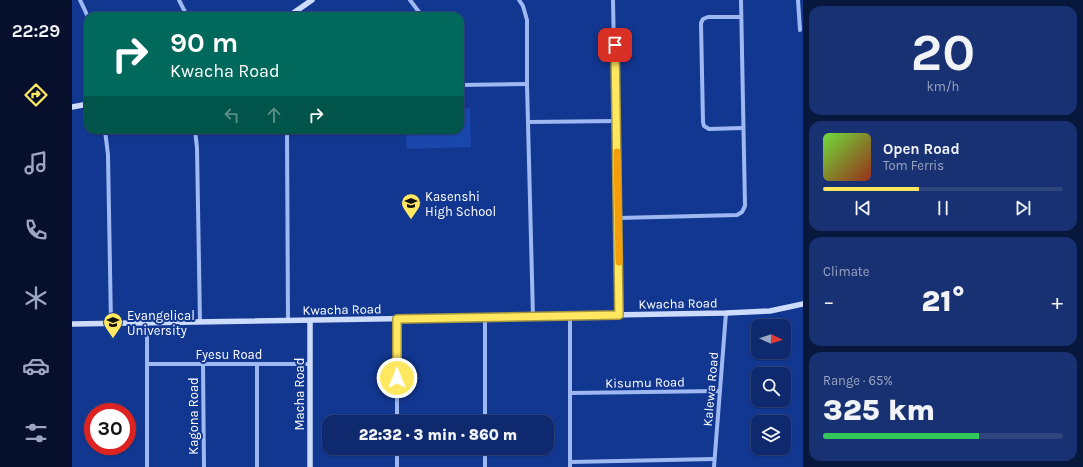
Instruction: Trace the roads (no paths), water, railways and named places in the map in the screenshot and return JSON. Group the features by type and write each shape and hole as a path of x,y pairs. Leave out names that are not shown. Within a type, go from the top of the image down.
{"main road":[{"path":"295,12 312,0"},
{"path":"72,107 84,105"},
{"name":"Kwacha Road","path":"72,324 147,324 726,313 770,311 803,304"},
{"name":"Macha Road","path":"310,321 310,467"}],"street":[{"path":"80,0 86,12"},
{"path":"179,0 185,12"},
{"path":"410,0 419,12"},
{"path":"519,0 523,6 527,20 527,84 533,317"},
{"path":"614,0 619,315"},
{"path":"618,218 737,215 742,212 745,206 741,0"},
{"path":"798,0 800,30"},
{"path":"741,17 708,17 703,19 703,122 704,126 709,129 743,128"},
{"path":"464,85 527,84"},
{"path":"529,122 616,121"},
{"path":"105,134 108,155 111,324"},
{"path":"195,134 197,148 200,322"},
{"path":"287,134 288,321"},
{"name":"Kalewa Road","path":"714,467 726,313"},
{"path":"570,316 570,467"},
{"path":"485,318 485,415"},
{"path":"397,319 397,415"},
{"path":"147,324 147,467"},
{"name":"Fyesu Road","path":"148,364 310,364"},
{"name":"Kagona Road","path":"203,364 204,467"},
{"path":"257,365 257,467"},
{"name":"Kisumu Road","path":"570,393 720,391"},
{"path":"397,455 397,467"},
{"path":"485,455 485,467"},
{"path":"570,462 714,459"}],"place":[{"name":"Kasenshi High School","path":"411,220"},
{"name":"Evangelical University","path":"113,339"}]}
